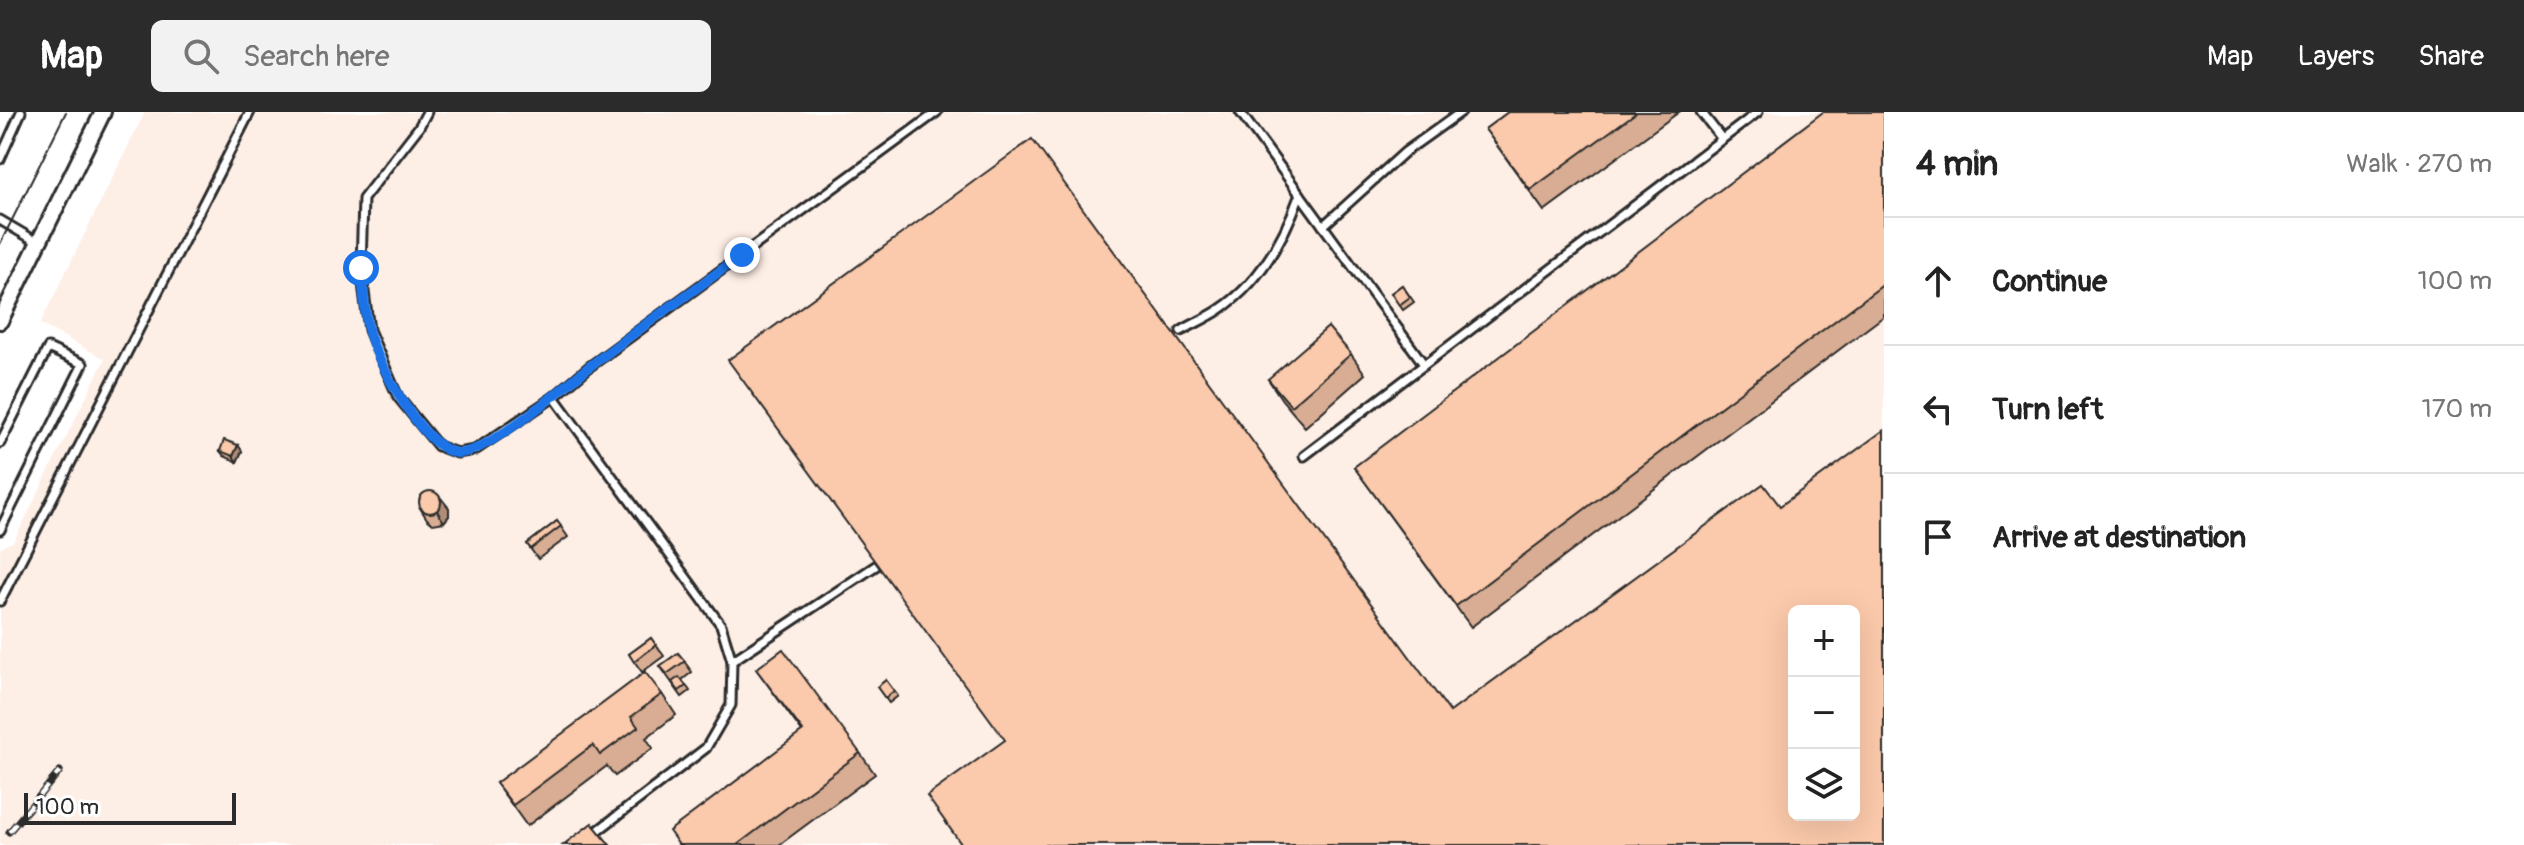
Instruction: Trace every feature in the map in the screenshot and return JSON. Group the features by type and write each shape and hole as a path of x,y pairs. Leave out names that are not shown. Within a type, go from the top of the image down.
{"street":[{"path":"0,321 102,113"}],"lane":[{"path":"0,159 21,112"},
{"path":"0,601 250,112"},
{"path":"427,112 419,127 363,199 361,268 369,330 398,397 438,446 457,453 475,450 554,397 589,367 937,112"},
{"path":"1240,112 1423,363"},
{"path":"1323,226 1405,152 1461,112"},
{"path":"1701,112 1722,139"},
{"path":"1304,456 1758,112"},
{"path":"1181,331 1221,309 1263,269 1289,226 1300,194"},
{"path":"0,220 39,243"},
{"path":"0,443 48,348 83,364 0,530"},
{"path":"554,397 721,625 732,661 731,705 706,748 579,845"},
{"path":"732,661 880,563"}],"shaded area":[{"path":"145,112 1884,112 1884,845 0,845 0,548 14,541 105,359 40,324"}],"building":[{"path":"1508,112 1637,112 1530,190 1485,129"},
{"path":"1823,112 1884,112 1884,284 1456,606 1354,467"},
{"path":"1032,139 1450,712 1763,484 1780,506 1884,430 1884,845 959,845 927,796 1005,740 728,360"},
{"path":"1402,285 1410,297 1399,305 1391,293"},
{"path":"1328,327 1351,354 1291,406 1268,379"},
{"path":"224,440 238,445 233,456 220,451"},
{"path":"430,491 438,494 441,502 438,510 430,513 422,510 419,502 422,494"},
{"path":"557,521 561,526 531,549 527,544"},
{"path":"651,638 656,645 634,662 629,654"},
{"path":"783,649 860,753 737,845 679,845 669,831 803,731 756,669"},
{"path":"678,653 685,661 667,674 660,666"},
{"path":"645,672 662,694 631,717 638,727 600,755 593,745 513,805 496,783"},
{"path":"679,677 686,686 679,691 672,682"},
{"path":"886,680 894,691 885,698 877,687"},
{"path":"592,823 610,845 563,845"}],"tram line":[{"path":"0,244 66,112"}],"railway":[{"path":"9,832 60,771"}],"route":[{"path":"361,268 369,330 398,397 438,446 457,453 475,450 554,397 589,367 742,255"}]}
